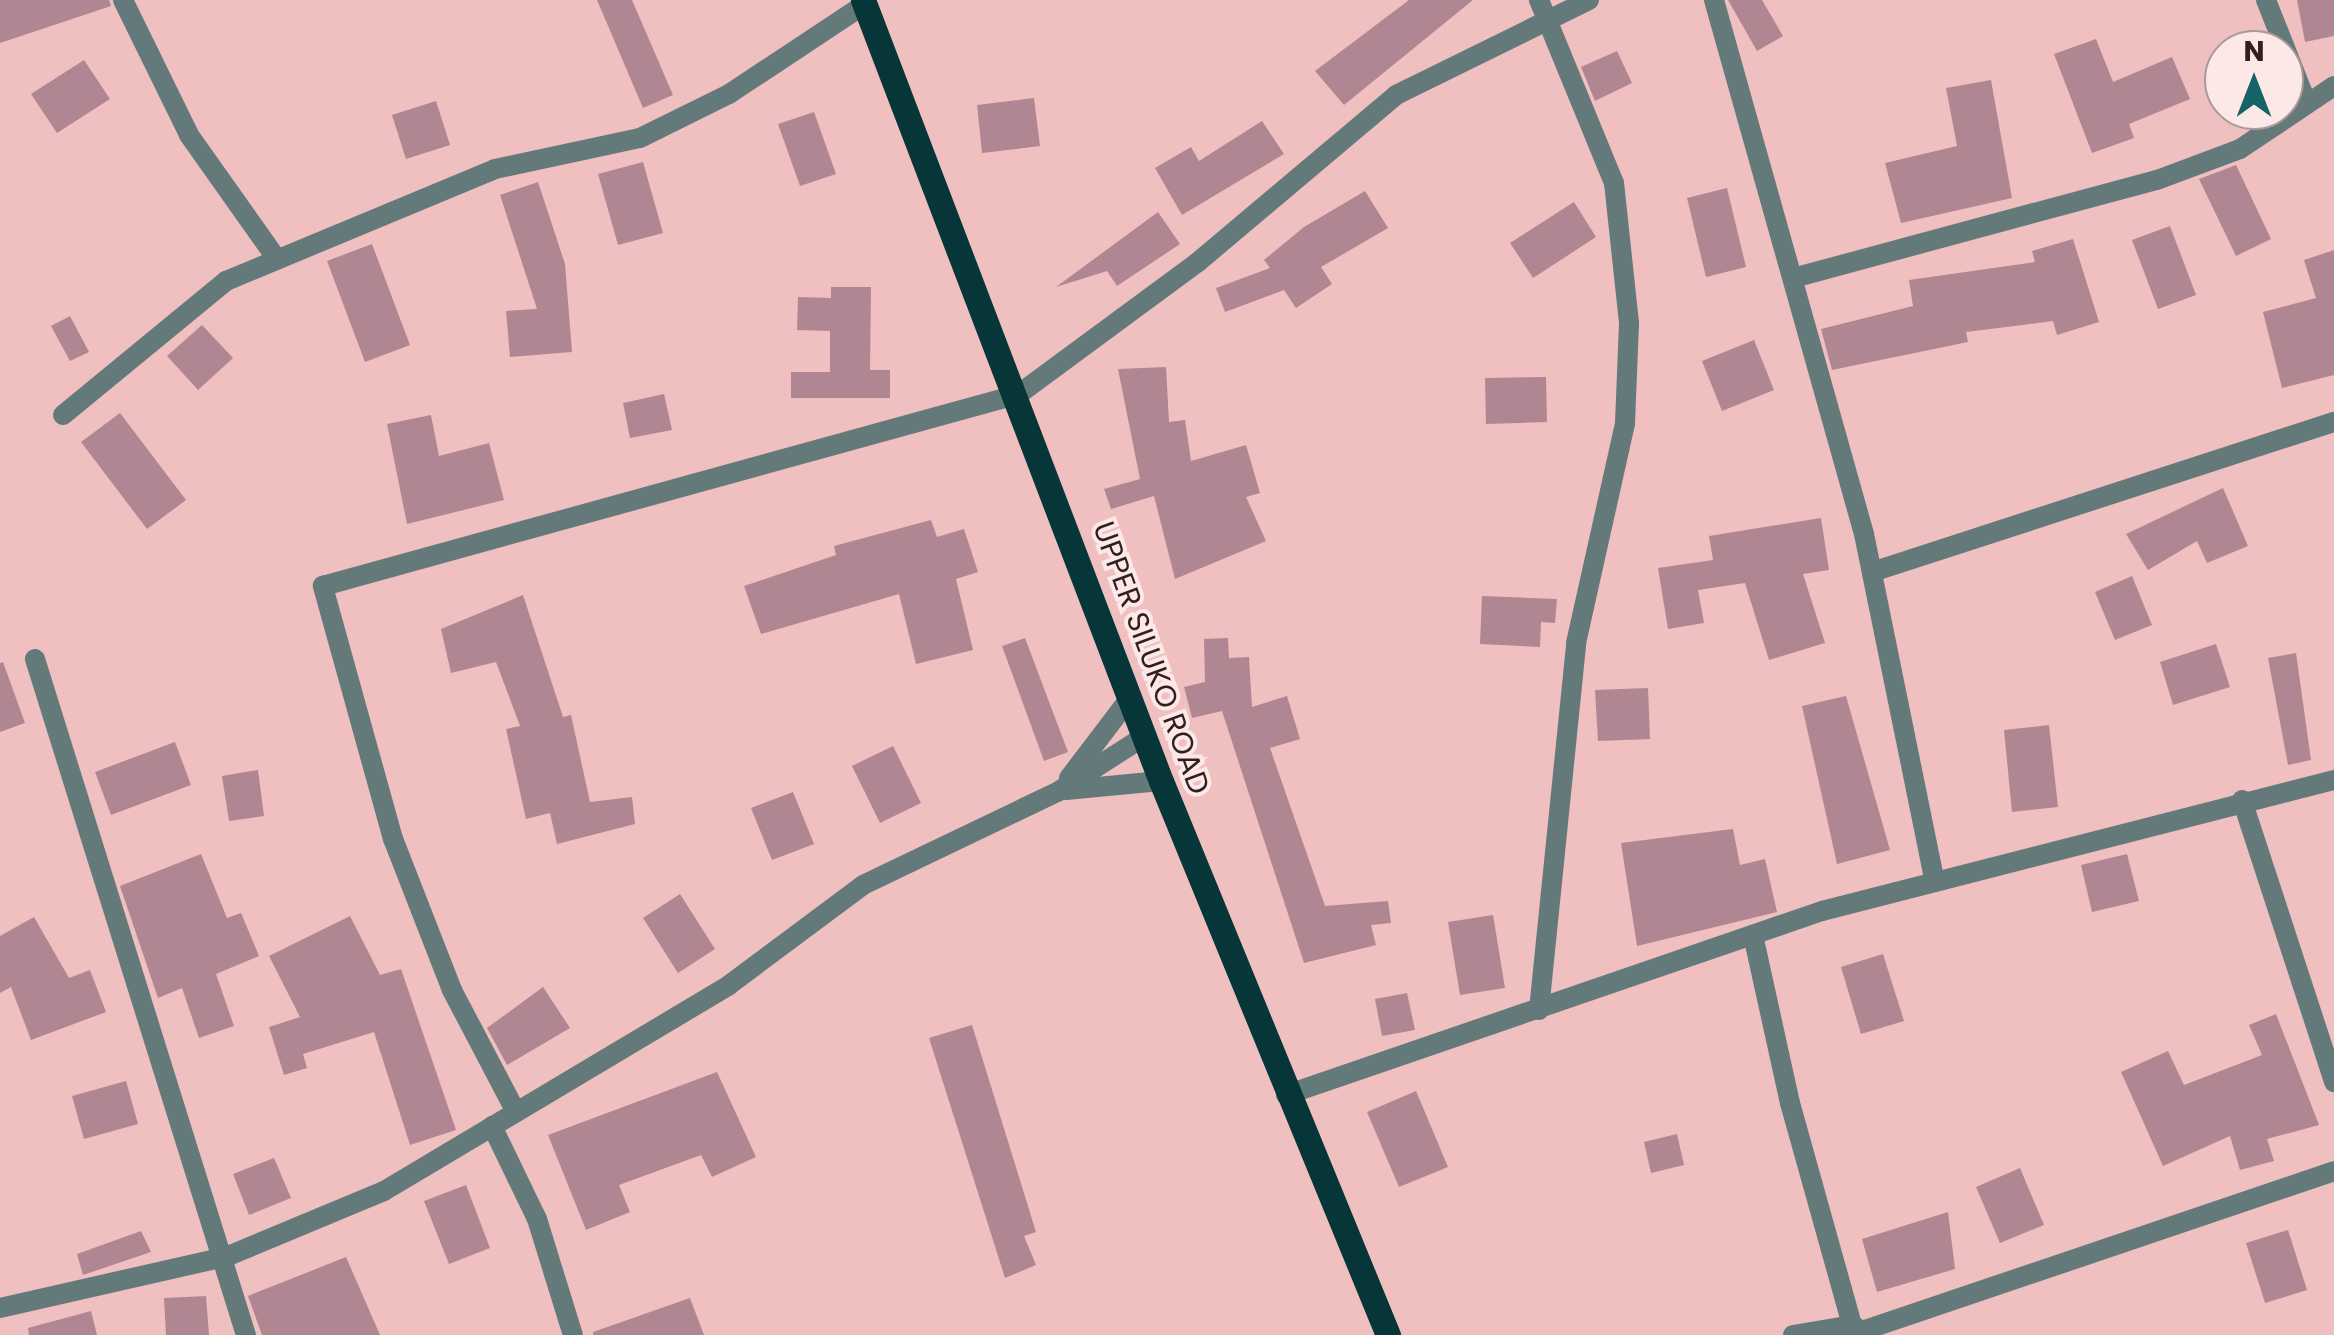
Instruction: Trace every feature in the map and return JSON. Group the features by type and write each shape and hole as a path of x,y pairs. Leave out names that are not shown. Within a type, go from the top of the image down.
{"main road":[{"name":"UPPER SILUKO ROAD","path":"864,2 1019,394 1161,781 1286,1094 1388,1335"}],"street":[{"path":"124,0 189,135 276,258"},
{"path":"516,1112 452,990 392,839 323,586 1019,394 1198,262 1396,94 1544,8 1589,0"},
{"path":"1714,0 1872,572 1935,882"},
{"path":"2266,0 2306,101"},
{"path":"63,415 226,281 494,169 640,138 729,94 864,2"},
{"path":"1539,1010 1576,643 1625,423 1628,323 1614,183 1544,8"},
{"path":"1793,278 2157,180 2240,149 2306,101 2334,86"},
{"path":"1872,572 2334,422"},
{"path":"35,659 154,1061 228,1256 246,1335"},
{"path":"1058,791 1130,698"},
{"path":"0,1308 228,1256 384,1191 729,985 863,885 1058,791 1145,736"},
{"path":"1286,1094 1753,935 2242,800 2334,780"},
{"path":"1058,791 1161,781"},
{"path":"2242,800 2334,1082"},
{"path":"1753,935 1853,1330"},
{"path":"492,1126 537,1219 573,1335"},
{"path":"1793,1335 1874,1330 2334,1171"}],"building":[{"path":"0,0 109,0 111,6 0,43"},
{"path":"597,0 632,0 673,95 643,108"},
{"path":"1409,0 1473,0 1344,105 1315,71"},
{"path":"1728,0 1762,0 1783,36 1757,51"},
{"path":"2297,0 2334,0 2334,36 2305,42"},
{"path":"2096,39 2113,82 2172,57 2190,99 2129,124 2134,138 2092,153 2054,54"},
{"path":"1617,51 1632,83 1595,101 1581,67"},
{"path":"84,60 110,99 57,133 31,94"},
{"path":"1991,80 2012,198 1901,223 1885,163 1957,146 1946,88"},
{"path":"1034,98 1040,146 982,153 977,105"},
{"path":"436,101 450,145 406,159 392,115"},
{"path":"814,112 836,174 800,186 778,124"},
{"path":"1262,121 1284,154 1182,215 1155,168 1191,147 1199,161"},
{"path":"643,162 663,233 618,245 598,174"},
{"path":"2236,165 2271,239 2236,256 2199,179"},
{"path":"538,182 565,264 572,352 510,357 506,311 537,309 500,195"},
{"path":"1727,188 1746,267 1706,277 1687,198"},
{"path":"1365,191 1388,228 1321,267 1332,284 1296,308 1284,290 1225,312 1216,288 1270,268 1264,260 1304,227"},
{"path":"1574,202 1596,237 1533,278 1510,243"},
{"path":"1158,212 1180,244 1117,286 1107,271 1056,287"},
{"path":"2170,226 2196,295 2158,309 2132,240"},
{"path":"2073,239 2099,322 2057,335 2053,321 1966,332 1968,342 1832,370 1821,329 1913,306 1909,280 2035,262 2032,251"},
{"path":"372,244 410,345 365,362 327,261"},
{"path":"2334,250 2334,375 2282,388 2263,312 2316,298 2304,260"},
{"path":"831,287 871,287 870,370 890,370 890,398 791,398 791,372 830,372 830,331 797,330 798,297 831,298"},
{"path":"70,316 89,352 70,361 51,326"},
{"path":"202,325 233,358 198,390 167,356"},
{"path":"1754,340 1774,390 1722,411 1702,361"},
{"path":"1166,367 1169,422 1185,420 1191,461 1246,445 1260,493 1246,497 1266,541 1175,579 1154,496 1111,509 1104,489 1140,479 1118,369"},
{"path":"1546,377 1547,422 1486,424 1485,378"},
{"path":"664,394 672,430 630,438 623,403"},
{"path":"120,413 186,500 147,529 81,442"},
{"path":"431,415 439,456 489,443 504,500 407,524 387,424"},
{"path":"2223,488 2248,546 2207,563 2197,541 2148,570 2126,534"},
{"path":"1821,518 1829,570 1803,574 1825,643 1769,660 1745,583 1698,590 1704,623 1668,629 1658,568 1713,560 1709,536"},
{"path":"931,520 937,537 964,529 978,572 956,579 973,650 916,664 899,594 761,634 744,586 836,555 834,546"},
{"path":"2132,576 2152,625 2115,640 2095,592"},
{"path":"523,595 563,717 571,715 590,802 632,797 635,824 557,844 550,813 526,819 506,729 520,726 496,662 451,673 441,629"},
{"path":"1482,596 1557,599 1555,623 1541,622 1540,647 1480,644"},
{"path":"1025,638 1068,752 1044,761 1002,646"},
{"path":"1228,638 1229,658 1249,657 1252,707 1287,696 1300,739 1270,748 1325,906 1388,901 1391,923 1371,925 1376,945 1304,963 1222,711 1192,718 1184,687 1205,682 1204,639"},
{"path":"2216,644 2230,687 2173,705 2160,662"},
{"path":"2296,653 2311,760 2288,765 2268,658"},
{"path":"3,662 25,723 0,732 0,663"},
{"path":"1648,688 1650,739 1598,741 1595,690"},
{"path":"1846,696 1890,850 1837,864 1802,706"},
{"path":"2049,725 2058,807 2012,812 2004,730"},
{"path":"175,742 191,785 111,815 95,772"},
{"path":"893,746 921,803 880,823 852,766"},
{"path":"258,770 264,816 229,821 222,776"},
{"path":"793,792 814,844 772,860 751,808"},
{"path":"1733,829 1740,865 1765,859 1777,912 1637,946 1621,843"},
{"path":"201,854 227,918 241,913 259,956 216,974 234,1026 199,1038 182,988 158,998 120,886"},
{"path":"2127,854 2139,901 2092,912 2081,865"},
{"path":"680,894 715,949 678,973 643,918"},
{"path":"1493,915 1505,988 1460,995 1448,922"},
{"path":"350,916 380,975 401,969 456,1130 410,1145 374,1032 303,1054 307,1068 284,1075 269,1027 300,1017 269,956"},
{"path":"34,917 69,978 90,970 106,1012 31,1040 11,987 0,993 0,936"},
{"path":"1883,954 1904,1021 1861,1034 1841,967"},
{"path":"543,987 570,1028 507,1065 487,1028"},
{"path":"1407,993 1415,1030 1382,1036 1375,999"},
{"path":"2276,1014 2319,1125 2267,1139 2274,1161 2240,1170 2230,1136 2163,1166 2121,1072 2168,1051 2184,1085 2262,1055 2249,1025"},
{"path":"972,1025 1036,1232 1024,1236 1036,1265 1005,1278 929,1038"},
{"path":"717,1072 756,1157 712,1177 701,1155 619,1185 630,1212 586,1230 548,1135"},
{"path":"126,1081 138,1124 84,1139 72,1096"},
{"path":"1416,1091 1448,1167 1399,1187 1367,1112"},
{"path":"1677,1134 1684,1165 1651,1173 1644,1142"},
{"path":"274,1158 291,1198 249,1215 233,1174"},
{"path":"2020,1168 2044,1225 2000,1243 1976,1187"},
{"path":"466,1185 490,1248 449,1264 424,1201"},
{"path":"1948,1212 1955,1269 1877,1292 1862,1239"},
{"path":"2288,1230 2307,1290 2265,1303 2246,1243"},
{"path":"141,1231 151,1252 83,1275 77,1254"},
{"path":"346,1257 380,1335 262,1335 248,1296"},
{"path":"206,1296 209,1335 166,1335 164,1298"},
{"path":"690,1298 704,1335 593,1335 593,1332"},
{"path":"91,1311 97,1335 29,1335 28,1328"}]}
